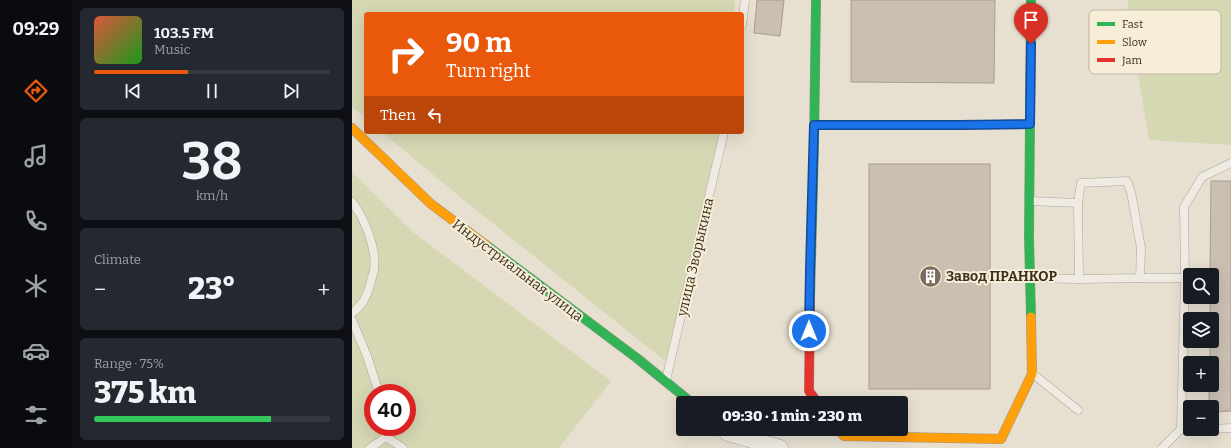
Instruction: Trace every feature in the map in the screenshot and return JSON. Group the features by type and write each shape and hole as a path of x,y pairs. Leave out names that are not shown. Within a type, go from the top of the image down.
{"street":[{"path":"813,396 809,391 816,0"},
{"path":"844,436 1001,439 1032,374 1030,278 1031,0"},
{"name":"Индустриальная улица","path":"352,128 431,204 638,359 684,396"},
{"path":"738,436 780,448"}],"lane":[{"path":"744,12 745,0"},
{"path":"814,125 1030,124"},
{"name":"улица Зворыкина","path":"666,381 724,134"},
{"path":"1185,268 1184,207 1202,177 1231,163"},
{"path":"1079,279 1078,203 1081,183 1127,181 1131,192 1142,248 1140,278"},
{"path":"1030,201 1078,203"},
{"path":"352,202 369,234 373,250 374,269 368,294 359,308 352,313"},
{"path":"1030,278 1183,278"},
{"path":"1162,448 1181,430 1184,304"},
{"path":"352,320 367,356 376,384"},
{"path":"1032,374 1078,410"},
{"path":"1219,429 1231,428"},
{"path":"370,448 386,437 403,448"},
{"path":"908,437 908,448"}],"green space":[{"path":"352,0 735,0 734,12 364,12 364,116 352,107"},
{"path":"1129,0 1231,0 1231,145 1149,140 1138,74 1221,74 1221,10 1127,10"},
{"path":"384,134 721,134 693,276 665,361 460,197"},
{"path":"352,172 413,232 611,381 559,448 352,448"}],"building":[{"path":"757,0 784,0 780,36 754,33"},
{"path":"851,0 995,0 994,83 851,82"},
{"name":"Завод ПРАНКОР","path":"869,164 990,164 990,389 869,389"},
{"path":"1211,181 1231,181 1231,411 1219,412 1219,400 1209,400 1209,392 1219,392 1219,356 1210,356 1210,348 1219,348 1219,312 1210,312 1210,304 1219,304 1219,268 1210,268"}],"traffic: fast":[{"path":"810,299 816,0"},
{"path":"1031,0 1029,237 1031,317"},
{"path":"486,245 638,359 683,396"}],"traffic: slow":[{"path":"352,128 431,204 486,245"},
{"path":"844,436 1001,439 1032,374 1031,317"}],"traffic: jam":[{"path":"810,299 809,391 813,396"}],"place":[{"name":"Завод ПРАНКОР","path":"930,276"}],"route":[{"path":"809,331 814,125 1030,124 1031,44"}]}
